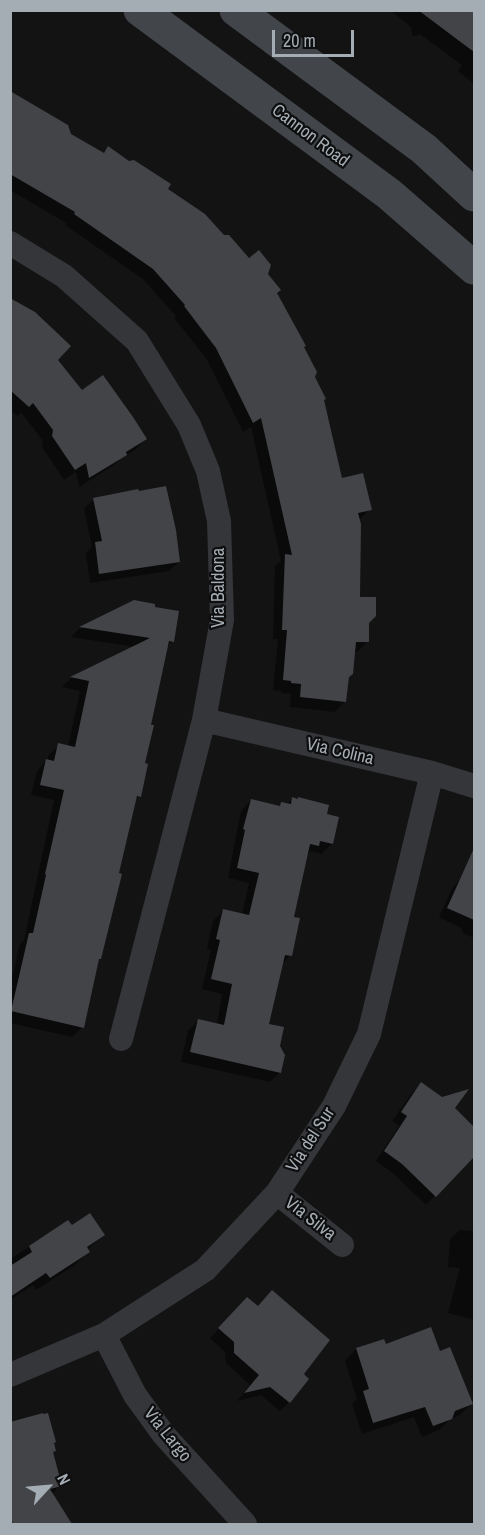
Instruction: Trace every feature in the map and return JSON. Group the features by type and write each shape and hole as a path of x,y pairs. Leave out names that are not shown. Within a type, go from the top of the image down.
{"main road":[{"name":"Cannon Road","path":"140,10 388,195 474,268"},
{"path":"236,10 424,149 474,195"}],"street":[{"name":"Via Baldona","path":"10,243 64,276 136,341 189,425 208,471 219,521 222,620 204,720 121,1039"},
{"name":"Via Colina","path":"204,720 432,773 474,786"},
{"name":"Via del Sur","path":"10,1375 104,1335 205,1270 277,1193 334,1106 369,1034 432,773"},
{"name":"Via Silva","path":"277,1193 342,1245"},
{"name":"Via Largo","path":"104,1335 135,1395 164,1435 245,1524"}],"building":[{"path":"418,10 474,10 474,52"},
{"path":"10,91 68,125 71,134 104,153 108,146 129,161 134,160 171,184 168,189 205,214 224,235 229,235 249,258 259,250 271,265 268,274 281,290 277,293 306,346 304,347 317,372 315,377 326,399 324,400 342,478 363,473 372,510 358,513 361,524 360,597 376,597 376,616 369,623 369,642 356,642 353,674 349,677 346,702 300,697 301,684 283,680 287,630 282,630 285,554 292,555 261,418 253,423 216,348 185,305 153,269 74,214 75,212 10,174"},
{"path":"10,298 35,312 71,346 58,360 82,390 103,375 147,439 126,452 127,455 89,478 86,463 75,470 52,436 53,430 33,403 29,407 10,390"},
{"path":"166,486 176,530 180,562 99,574 95,542 102,541 93,498"},
{"path":"134,600 155,604 155,607 179,611 174,642 169,641 151,725 154,725 145,763 148,764 141,797 137,796 119,873 122,874 101,959 99,959 84,1028 11,1011 29,933 33,933 64,790 40,785 46,759 54,761 58,743 75,747 89,681 70,677 150,638 79,627"},
{"path":"292,797 329,805 327,814 339,817 333,844 320,841 319,846 310,844 294,917 300,918 292,956 285,955 269,1024 284,1027 280,1046 285,1055 281,1073 190,1052 198,1019 224,1025 232,984 211,979 220,940 216,939 223,909 249,915 259,873 237,868 245,830 243,829 251,799 280,806 281,802 291,804"},
{"path":"474,848 474,920 447,908"},
{"path":"421,1082 442,1097 469,1089 455,1108 474,1127 474,1157 436,1197 402,1164 384,1151 407,1116 401,1112"},
{"path":"90,1213 105,1235 87,1247 90,1252 50,1278 46,1273 10,1297 10,1266 32,1252 29,1246 68,1220 72,1225"},
{"path":"272,1290 330,1340 304,1374 309,1379 290,1403 270,1387 244,1393 259,1375 234,1353 234,1342 218,1328 247,1297 258,1306"},
{"path":"431,1327 440,1351 450,1347 473,1404 455,1411 452,1419 433,1426 425,1407 373,1423 363,1391 369,1389 356,1348 384,1339 386,1344"},
{"path":"48,1413 56,1442 54,1443 56,1451 53,1452 62,1486 50,1489 72,1524 13,1524 10,1514 10,1422"}]}
